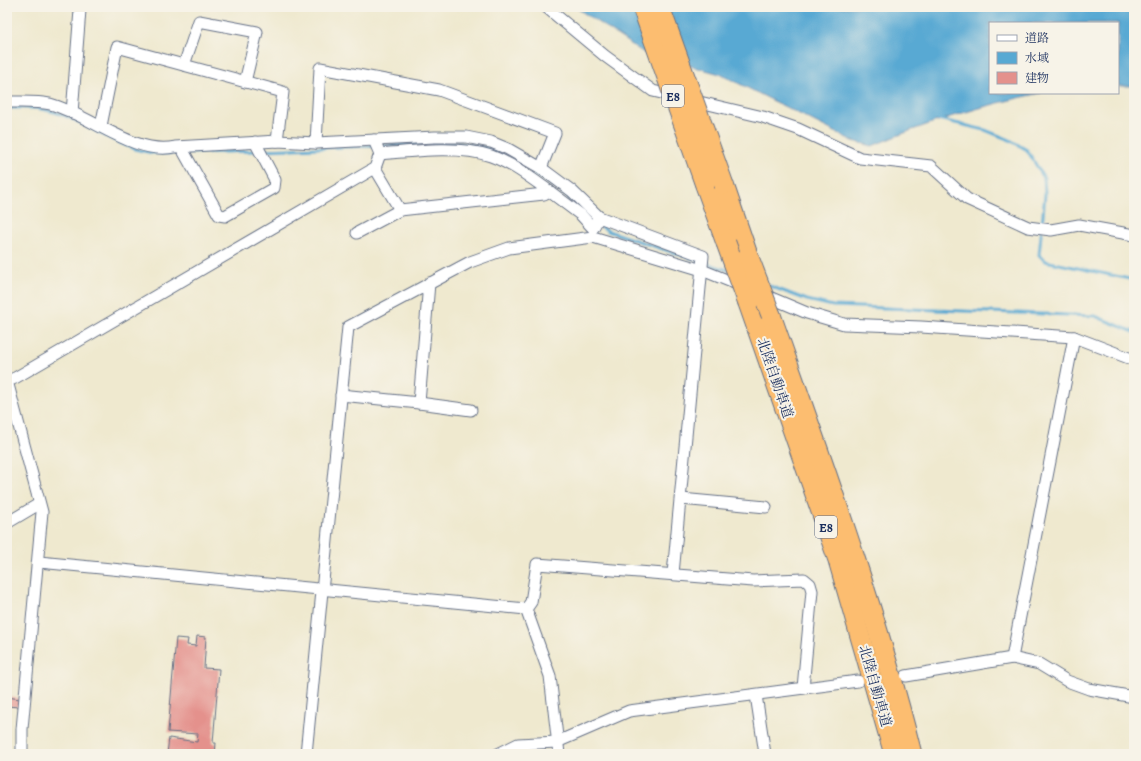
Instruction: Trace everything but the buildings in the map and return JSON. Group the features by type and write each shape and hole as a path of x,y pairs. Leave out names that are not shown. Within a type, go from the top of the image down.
{"highway":[{"name":"北陸自動車道","path":"642,7 838,560 894,754"},
{"name":"北陸自動車道","path":"660,7 748,255 771,315 856,558 912,754"}],"street":[{"path":"546,7 605,56 654,91 763,117 798,129 860,158 931,166 967,199 1028,227 1051,230 1079,224 1134,235"},
{"path":"72,113 80,10"},
{"path":"184,65 199,21 257,32 245,82"},
{"path":"101,126 117,47 283,92 277,141"},
{"path":"316,142 320,68 438,90 555,133 541,168"},
{"path":"7,102 49,104 101,126 144,147 163,150 181,147 277,141 316,142 466,137 497,144 541,168 572,191 599,217 703,256 674,574"},
{"path":"22,754 22,729 39,562 42,512 7,381 15,378 375,168 380,154 374,140"},
{"path":"181,147 220,215 225,216 274,188 274,180 255,142"},
{"path":"380,154 411,151 463,151 490,156 521,171 549,191 580,215 593,233"},
{"path":"375,168 400,210"},
{"path":"357,234 400,210 544,194 549,191"},
{"path":"593,233 599,217"},
{"path":"306,754 348,326 470,262 508,248 593,233 702,270 807,313 844,324 921,327 1074,337 1134,360"},
{"path":"419,403 429,283"},
{"path":"1012,658 1074,337"},
{"path":"341,395 471,410"},
{"path":"681,499 766,507"},
{"path":"7,523 39,504"},
{"path":"39,562 526,609"},
{"path":"526,609 531,602 537,564 753,581 804,579 810,584 812,591 803,688"},
{"path":"526,609 550,676 559,754"},
{"path":"906,676 1012,658 1039,664 1067,681 1089,689 1134,698"},
{"path":"498,754 518,744 557,742 629,711 858,681"},
{"path":"756,695 764,754"}],"water":[{"path":"575,7 1134,7 1134,86 1119,86 1119,22 989,22 989,94 1037,94 955,115 872,146 853,141 720,74 644,53"}],"waterway":[{"path":"7,108 33,108 54,112 66,116 126,146 150,152 170,154 181,153"},
{"path":"938,119 985,130 1010,140 1027,150 1044,178 1045,194 1039,255 1045,261 1134,280"},
{"path":"379,146 429,143 463,144 480,147 510,159"},
{"path":"263,150 373,146"},
{"path":"187,153 257,151"},
{"path":"532,172 559,189 577,206"},
{"path":"598,224 608,231 699,261"},
{"path":"705,263 728,270"},
{"path":"767,285 807,300 833,306 1095,316 1134,332"}]}
